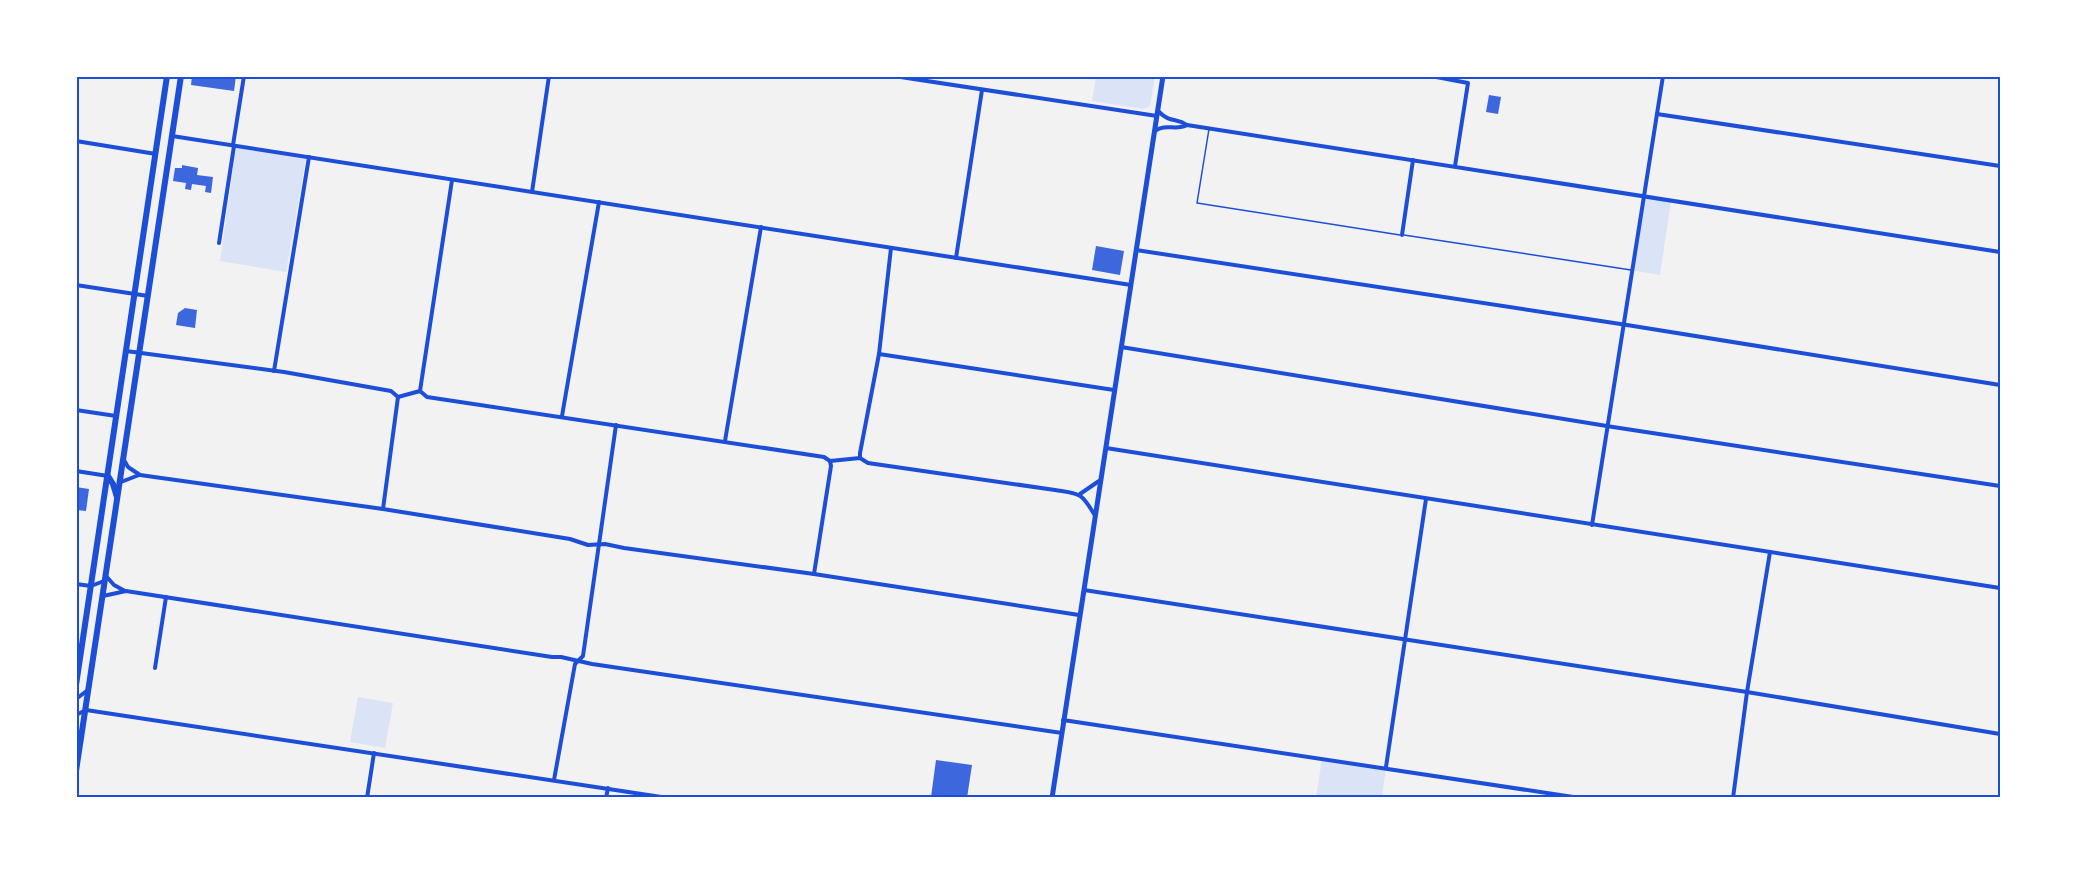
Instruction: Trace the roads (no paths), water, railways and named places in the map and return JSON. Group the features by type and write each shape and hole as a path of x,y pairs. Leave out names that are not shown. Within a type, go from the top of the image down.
{"highway":[{"path":"76,685 167,76"},
{"path":"76,771 181,76"},
{"path":"108,476 113,484 117,500"}],"main road":[{"path":"1052,798 1163,76"}],"street":[{"path":"219,243 244,76"},
{"path":"532,192 549,76"},
{"path":"894,76 1157,114 1165,119 1209,129 2001,252"},
{"path":"1431,76 1468,83 1455,166"},
{"path":"1592,525 1662,76"},
{"path":"956,258 982,90"},
{"path":"1657,114 2001,166"},
{"path":"1155,131 1163,126 1183,128 1187,125"},
{"path":"172,136 1131,285"},
{"path":"76,141 156,154"},
{"path":"274,370 309,157"},
{"path":"1402,235 1413,160"},
{"path":"420,391 452,180"},
{"path":"561,416 599,202"},
{"path":"725,441 761,227"},
{"path":"860,458 879,354 891,248"},
{"path":"1136,250 1623,324 2001,385"},
{"path":"76,285 148,296"},
{"path":"1120,347 1607,426 2001,486"},
{"path":"126,351 274,370 391,391 398,397"},
{"path":"879,354 1114,390"},
{"path":"398,397 420,391"},
{"path":"420,391 428,397 725,441 824,458 830,461 860,458 868,463 1079,494 1094,514"},
{"path":"383,509 398,397"},
{"path":"76,410 117,416"},
{"path":"554,780 575,664 583,656 616,425"},
{"path":"1106,448 2001,588"},
{"path":"123,459 128,467 140,475 383,509 570,539 588,545 605,544 1079,615"},
{"path":"814,574 830,461"},
{"path":"76,471 108,476"},
{"path":"120,482 140,475"},
{"path":"1079,494 1099,482"},
{"path":"1386,768 1426,499"},
{"path":"1732,798 1770,552"},
{"path":"76,584 91,586 105,578 126,591 1062,733"},
{"path":"1084,590 1405,638 2001,734"},
{"path":"103,596 126,591"},
{"path":"155,668 166,597"},
{"path":"76,699 88,689"},
{"path":"76,715 86,710 668,798"},
{"path":"1063,720 1580,798"},
{"path":"366,798 374,753"},
{"path":"606,798 608,788"}],"lane":[{"path":"1209,129 1197,203 1631,270"}]}
